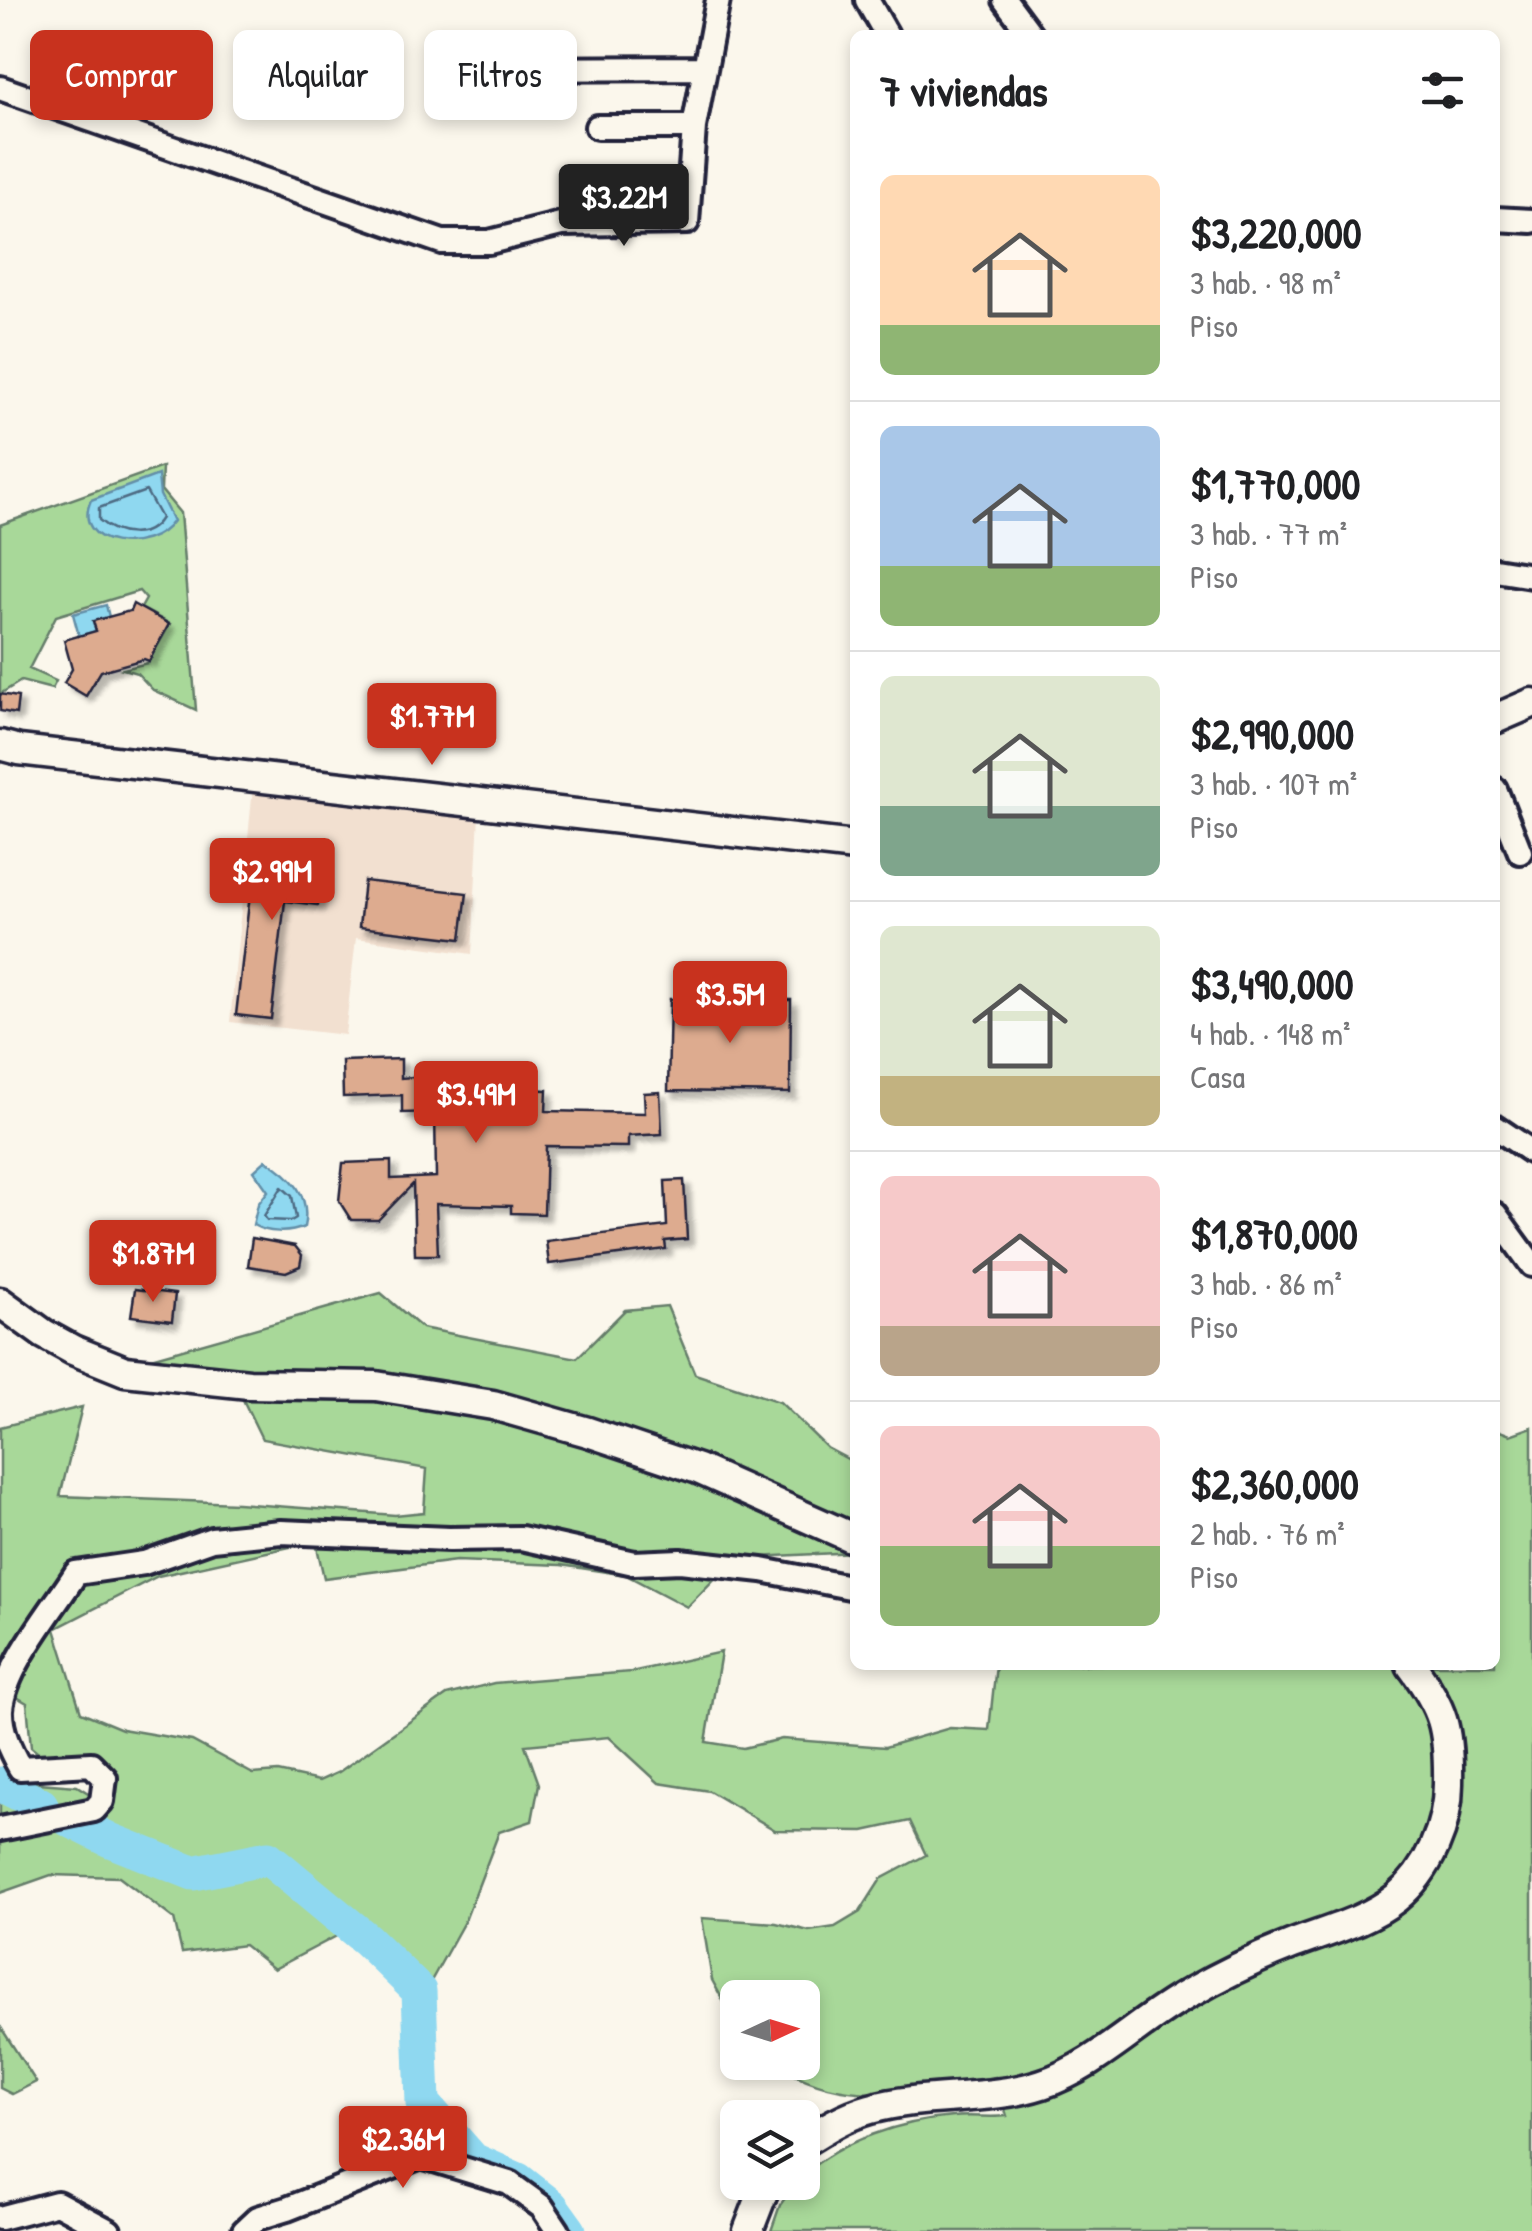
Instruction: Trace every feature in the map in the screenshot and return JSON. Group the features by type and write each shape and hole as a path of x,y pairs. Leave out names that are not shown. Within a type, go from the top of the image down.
{"main road":[{"path":"1500,717 1532,703"},
{"path":"6,750 850,845"},
{"path":"0,1302 44,1334 125,1371 249,1384 376,1386 493,1405 698,1469 850,1537"},
{"path":"820,2131 869,2109 998,2093 1057,2078 1112,2049 1185,1995 1247,1963 1353,1922 1396,1898 1418,1874 1440,1835 1448,1799 1449,1748 1437,1699 1415,1670"},
{"path":"748,2231 760,2200"}],"street":[{"path":"0,88 442,242 465,244 561,224 687,222 694,127 718,0"},
{"path":"867,0 884,30"},
{"path":"1005,0 1028,30"},
{"path":"577,69 704,68"},
{"path":"597,127 694,127"},
{"path":"1500,218 1532,221"},
{"path":"1500,571 1532,576"},
{"path":"1500,802 1520,852"},
{"path":"1500,1130 1532,1152"},
{"path":"1500,1221 1532,1264"},
{"path":"0,1829 94,1810 105,1792 102,1772 85,1762 20,1768 6,1742 1,1710 12,1673 76,1573 144,1563 212,1539 282,1532 521,1538 634,1563 680,1561 762,1570 850,1587"},
{"path":"244,2231 268,2213 420,2156 509,2183 542,2207 558,2231"},
{"path":"0,2218 58,2204 109,2231"}],"shaded area":[{"path":"253,787 479,814 472,954 356,938 345,1035 230,1022"}],"green space":[{"path":"162,467 161,490 180,513 196,710 153,690 137,673 123,669 148,663 170,624 141,608 146,599 139,591 56,616 29,669 56,681 52,689 21,681 0,694 0,525"},
{"path":"381,1293 422,1328 577,1358 625,1310 667,1306 695,1374 780,1402 827,1448 850,1460 850,1552 735,1558 687,1607 626,1575 561,1565 456,1561 324,1578 317,1547 299,1545 158,1576 55,1629 81,1712 122,1729 192,1741 253,1774 278,1772 319,1781 339,1772 447,1695 494,1683 631,1672 721,1652 706,1742 743,1748 782,1739 885,1747 950,1728 989,1730 995,1670 1500,1670 1500,1431 1510,1435 1532,1427 1532,2231 771,2231 784,2200 820,2200 820,2162 854,2142 933,2119 1007,2116 995,2077 882,2092 855,2092 808,2080 820,2080 820,1980 720,1980 720,1995 712,1980 702,1918 776,1923 809,1931 835,1927 860,1912 881,1879 926,1855 910,1821 864,1831 775,1830 709,1791 659,1783 609,1737 525,1745 539,1784 532,1821 499,1832 466,1918 421,1999 350,1929 274,1969 244,1945 182,1953 174,1919 119,1877 51,1875 0,1893 0,1780 77,1786 109,1806 116,1786 114,1772 106,1761 79,1755 43,1757 31,1747 27,1703 0,1687 0,1427 82,1407 60,1496 237,1503 395,1515 424,1512 427,1469 262,1439 231,1375 126,1365"},
{"path":"0,2026 36,2082 12,2094 0,2088"}],"water":[{"path":"158,475 160,495 173,521 162,532 131,543 101,537 92,528 88,516 91,500"},
{"path":"106,605 109,617 96,631 79,636 73,614"},
{"path":"266,1160 297,1187 305,1205 304,1227 278,1232 253,1225 258,1204 268,1191 254,1171"}],"building":[{"path":"133,604 169,624 149,661 101,671 86,696 64,683 72,669 64,640 96,631 93,621 130,611"},
{"path":"0,694 18,697 16,714 0,711"},
{"path":"255,851 324,859 318,905 285,901 271,1019 236,1015"},
{"path":"364,881 467,893 461,939 359,927"},
{"path":"670,999 791,1000 790,1093 668,1091"},
{"path":"401,1059 401,1078 437,1075 437,1085 547,1090 546,1111 645,1113 644,1093 660,1092 662,1134 628,1136 628,1147 546,1146 544,1214 511,1213 511,1206 436,1204 438,1255 415,1255 413,1184 378,1220 351,1220 339,1201 343,1163 391,1161 391,1179 436,1177 435,1112 402,1113 402,1095 343,1097 342,1061"},
{"path":"684,1180 687,1239 665,1241 666,1249 549,1264 546,1241 667,1226 665,1181"},
{"path":"252,1238 295,1246 302,1255 300,1266 286,1272 248,1266"},
{"path":"135,1289 175,1294 172,1321 131,1316"}],"waterway":[{"path":"0,1784 41,1805"},
{"path":"68,1819 193,1873 268,1858 367,1940 419,1991 423,2103 473,2160 518,2180 551,2206 569,2231"}]}
